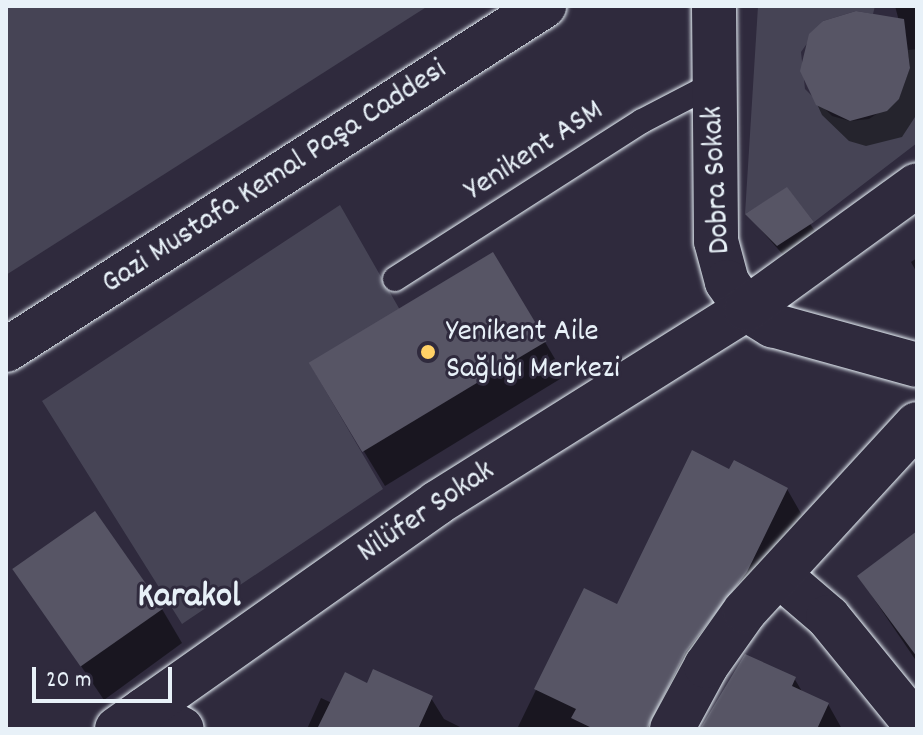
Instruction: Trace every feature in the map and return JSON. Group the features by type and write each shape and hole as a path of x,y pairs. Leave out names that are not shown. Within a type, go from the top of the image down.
{"street":[{"name":"Gazi Mustafa Kemal Paşa Caddesi","path":"6,350 544,6"},
{"name":"Dobra Sokak","path":"714,6 716,241 727,282 746,309"},
{"name":"Nilüfer Sokak","path":"130,720 437,503 746,309 917,185"},
{"path":"746,309 801,335 878,350 917,365"},
{"path":"672,729 706,666 779,575 917,424"},
{"path":"779,575 828,617 917,726"},
{"path":"130,720 182,729"}],"lane":[{"name":"Yenikent ASM","path":"395,279 642,121 713,84"}],"shaded area":[{"path":"6,6 428,6 6,275"},
{"path":"758,6 875,6 873,14 856,11 823,21 801,52 805,89 832,116 850,121 869,119 899,99 910,68 908,50 917,49 917,143 814,222 787,188 745,214"},
{"path":"340,205 400,310 310,364 383,489 182,624 42,401"}],"building":[{"path":"856,11 904,19 910,68 899,99 887,111 850,121 816,105 800,71 809,34 823,21"},
{"path":"787,187 814,222 777,246 745,214"},
{"name":"Yenikent Aile Sağlığı Merkezi","path":"493,252 547,341 362,452 309,363"},
{"path":"692,450 729,469 734,460 788,488 747,572 686,652 647,729 594,729 571,718 576,709 534,689 584,588 617,604"},
{"path":"95,511 163,608 81,666 12,569"},
{"path":"917,531 917,657 857,576"},
{"path":"745,654 796,677 792,686 829,703 817,729 700,729"},
{"path":"373,669 433,696 418,729 317,729 345,672 367,683"}],"place":[{"name":"Yenikent Aile Sağlığı Merkezi","path":"428,352"}],"district":[{"name":"Karakol","path":"189,599"}]}
